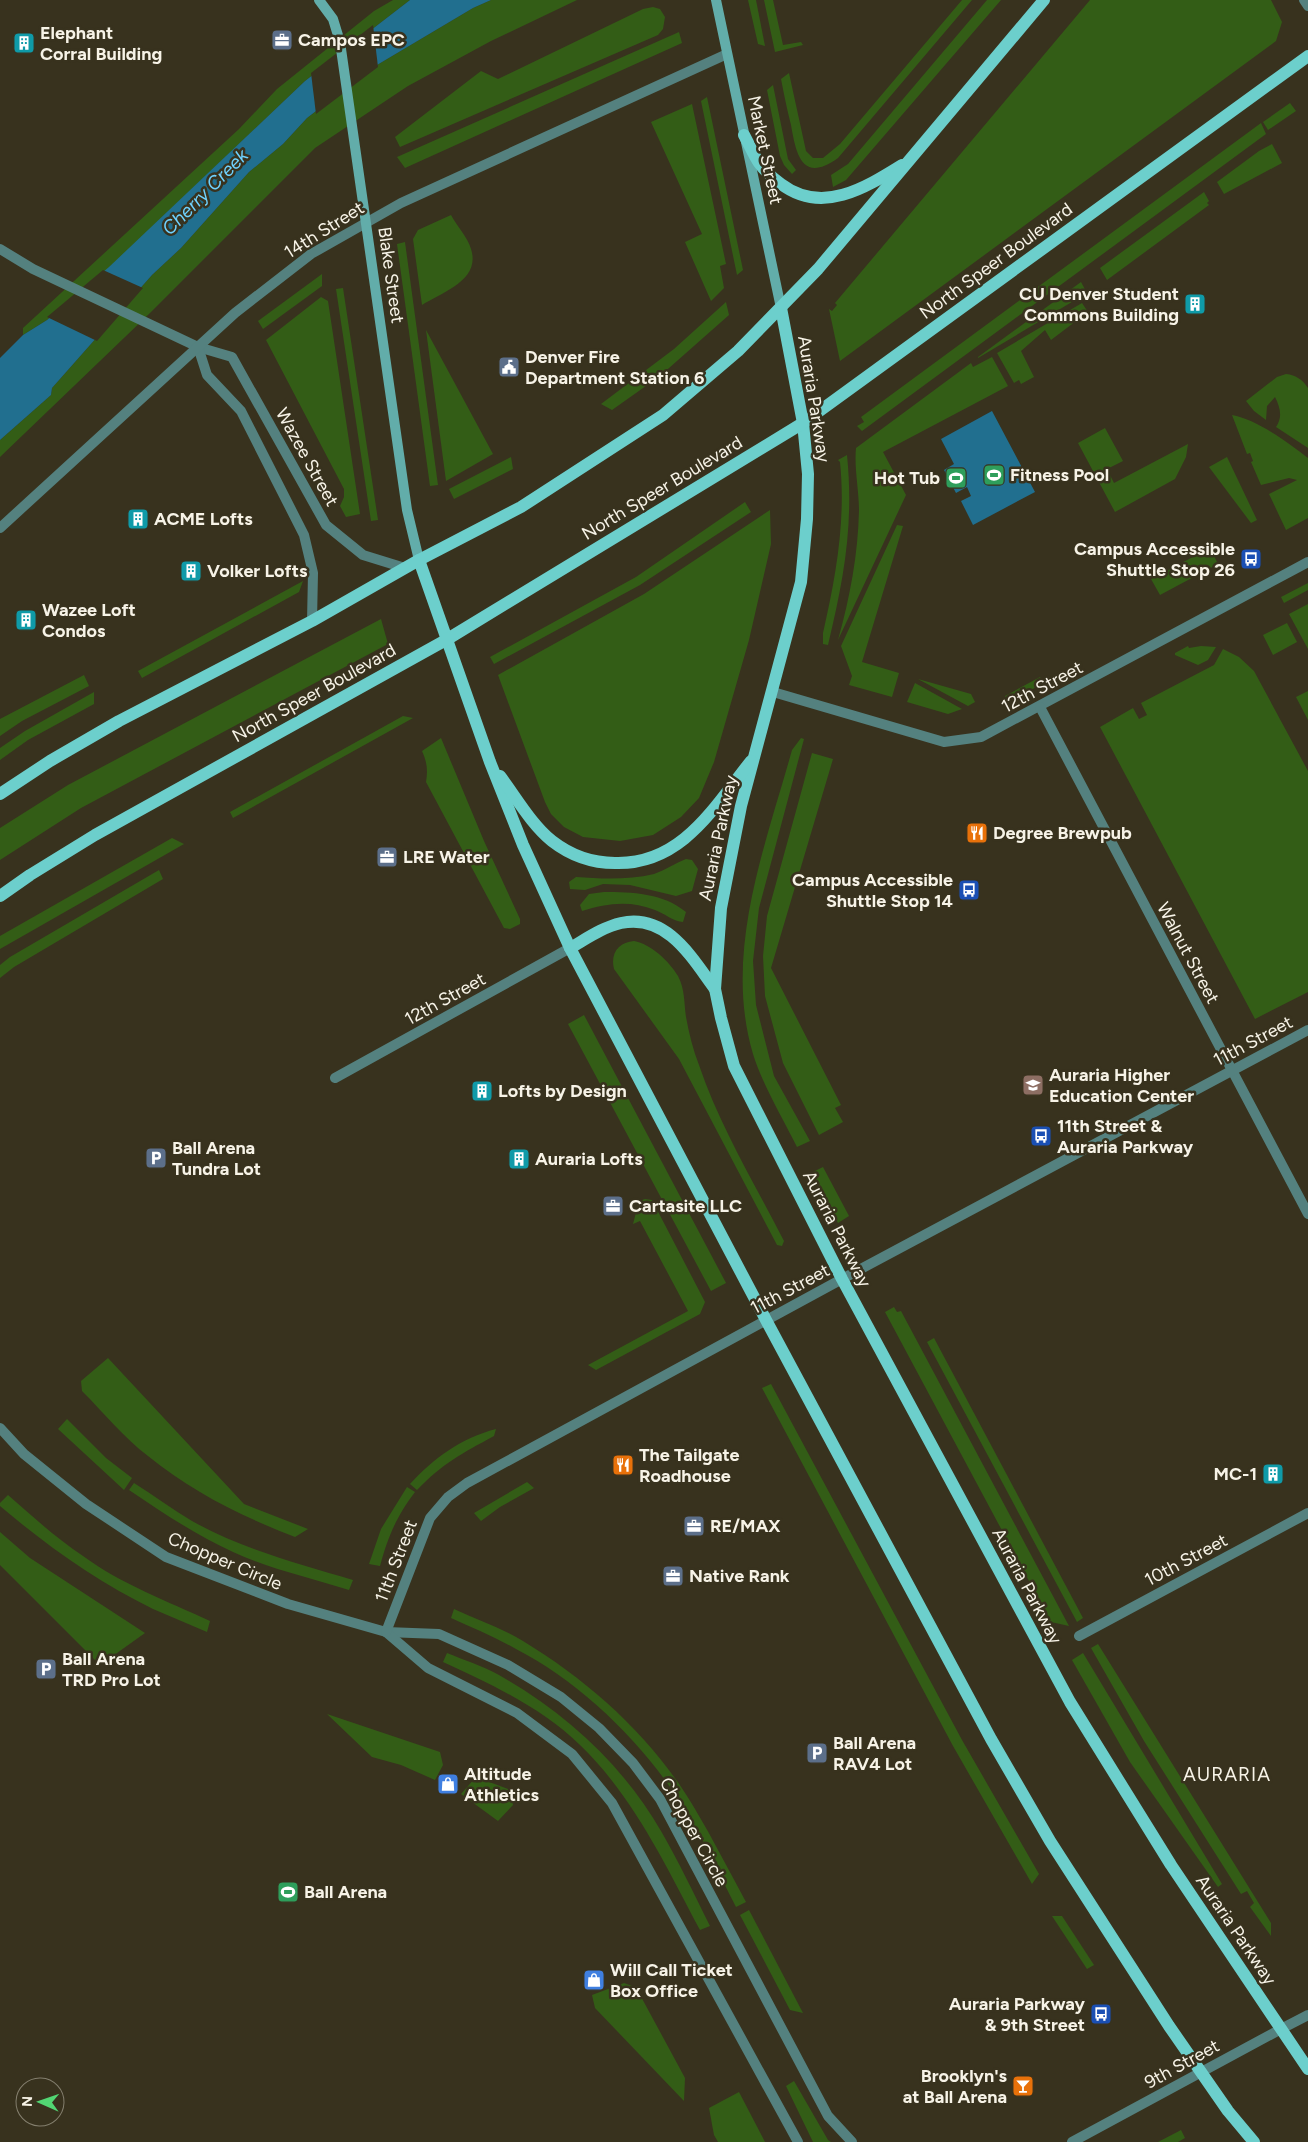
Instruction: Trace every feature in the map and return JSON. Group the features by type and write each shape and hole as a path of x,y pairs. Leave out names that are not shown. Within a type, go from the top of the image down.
{"main road":[{"name":"Blake Street","path":"319,0 333,19 340,42 361,178 407,510 419,560"},
{"name":"Market Street","path":"716,0 780,308"},
{"path":"0,794 50,761 119,722 312,621 419,560 521,507 663,415 738,351 818,269 1044,0"},
{"name":"North Speer Boulevard","path":"0,896 30,874 95,835 446,640 803,423 1308,56"},
{"path":"744,135 759,163 769,175 786,188 806,198 834,197 860,189 913,158"},
{"name":"Auraria Parkway","path":"780,308 803,423 808,474 807,519 801,582 773,692 753,758 721,908 715,989 734,1066 842,1279 1070,1702 1171,1865 1308,2069"},
{"path":"419,560 490,762 523,844 570,948 766,1320 991,1739 1045,1833 1164,2018 1228,2111 1254,2142"},
{"path":"490,762 536,824 551,840 570,852 587,859 605,863 628,864 650,859 675,847 696,829 753,758"},
{"path":"570,948 601,930 620,923 646,923 669,933 678,940 715,989"}],"street":[{"path":"1304,0 1308,6"},
{"name":"14th Street","path":"0,528 235,313 277,279 330,242 402,203 727,54"},
{"name":"Wazee Street","path":"0,249 33,269 198,347 232,357 326,525 363,555 405,568"},
{"name":"Wazee Street","path":"198,347 207,375 241,410 304,535 313,573 312,621"},
{"name":"12th Street","path":"773,692 944,742 981,737 1308,562"},
{"name":"Walnut Street","path":"1040,707 1308,1214"},
{"name":"12th Street","path":"335,1078 570,948"},
{"name":"11th Street","path":"386,1632 430,1518 448,1498 488,1470 1308,1030"},
{"name":"Chopper Circle","path":"0,1428 24,1454 86,1504 166,1557 288,1604 386,1632 439,1634 508,1665 560,1697 599,1728 634,1763 660,1799 828,2116 852,2142"},
{"name":"10th Street","path":"1079,1636 1308,1513"},
{"name":"Chopper Circle","path":"386,1632 428,1668 517,1713 572,1754 612,1803 798,2142"},
{"name":"9th Street","path":"1072,2142 1308,2015"}],"green space":[{"path":"393,0 410,0 305,81 107,270 47,320 23,335 23,328 239,129 277,89 374,11"},
{"path":"491,0 577,0 491,41 408,86 315,148 150,313 0,457 0,440 51,395 52,388 152,275 181,248 249,172 283,144 307,118 372,68 473,8"},
{"path":"748,0 756,0 765,46 758,44"},
{"path":"764,0 773,0 783,45 801,42 803,45 775,52"},
{"path":"962,0 972,0 838,158 816,168 809,167 803,162 795,146 781,79 789,73 806,151 813,158 823,158 840,144"},
{"path":"987,0 1001,0 846,180 833,187 831,175 848,164"},
{"path":"1090,0 1271,0 1282,22 1276,41 840,361 829,309 832,311 837,305 835,303"},
{"path":"653,7 660,9 665,17 663,29 658,35 400,147 395,137 481,71 498,79 643,9"},
{"path":"679,32 682,43 405,168 397,157"},
{"path":"773,85 788,159 796,170 792,174 784,165 780,156 767,90"},
{"path":"707,97 743,270 737,275 701,101"},
{"path":"1290,103 1296,111 1268,130 1263,122"},
{"path":"692,104 726,264 720,266 724,288 711,301 685,242 702,234 651,122"},
{"path":"1261,123 1266,134 862,431 857,426 864,422 861,417"},
{"path":"1272,144 1282,163 1224,194 1217,182 1259,151"},
{"path":"1204,192 1209,205 1107,280 1100,268"},
{"path":"451,215 470,245 473,260 471,269 458,284 422,305 413,239 418,230"},
{"path":"405,242 438,485 430,486 397,244"},
{"path":"322,274 322,286 263,329 258,321"},
{"path":"1081,282 1087,293 978,358 978,357"},
{"path":"343,288 378,520 371,521 336,289"},
{"path":"321,297 328,301 360,514 346,517 340,506 344,497 344,489 266,340"},
{"path":"726,302 729,315 660,376 612,410 601,404 674,349"},
{"path":"1082,303 1088,312 1051,340 1045,330 1021,351 1034,377 1021,384 1019,380 1014,383 997,353"},
{"path":"426,330 493,454 446,481"},
{"path":"992,357 1008,386 883,452 906,495 838,640 850,592 857,543 859,510 856,448 971,363 973,367"},
{"path":"1286,374 1299,378 1308,388 1308,448 1276,427 1280,420 1280,412 1275,397 1267,406 1266,420 1254,411 1246,401 1277,377"},
{"path":"1232,415 1262,426 1308,458 1308,518 1286,530 1269,494 1297,480 1289,478 1261,485 1251,462 1253,461 1250,453 1247,454"},
{"path":"1105,428 1123,461 1107,469 1114,483 1188,444 1186,457 1175,479 1115,512 1078,443"},
{"path":"847,455 849,504 846,551 839,597 828,645 823,644 823,633 836,569 841,527 842,484 840,462 838,460"},
{"path":"511,457 513,469 454,499 449,489"},
{"path":"1227,457 1257,520 1251,523 1209,467"},
{"path":"745,502 751,512 640,585 494,664 490,657 636,577"},
{"path":"770,510 771,544 749,640 714,762 699,798 681,817 653,835 620,841 583,837 564,827 551,814 545,802 498,675 644,594"},
{"path":"897,525 903,526 862,662 899,673 892,697 849,685 852,676 841,646"},
{"path":"1210,548 1218,564 1160,595 1151,579"},
{"path":"303,581 299,592 142,678 138,671"},
{"path":"1308,583 1308,590 1284,603 1281,597"},
{"path":"1308,604 1308,649 1289,614"},
{"path":"381,619 388,644 81,808 0,860 0,828 68,785"},
{"path":"1287,623 1297,642 1273,655 1263,635"},
{"path":"1188,646 1189,648 1201,646 1216,647 1208,660 1198,665 1175,655 1175,653"},
{"path":"1223,649 1239,657 1254,671 1308,771 1308,992 1255,1019 1100,727 1133,708 1139,719 1147,715 1141,703 1214,665"},
{"path":"84,675 89,686 22,721 0,736 0,719"},
{"path":"1040,677 1044,683 1008,702 1005,696"},
{"path":"918,679 971,694 975,702 968,706"},
{"path":"915,683 962,709 948,714 907,702"},
{"path":"1308,691 1308,720 1296,697"},
{"path":"94,692 94,704 28,740 0,760 0,748 25,731"},
{"path":"403,716 413,718 233,818 230,812"},
{"path":"441,738 484,841 520,919 520,924 510,929 504,928 426,782 427,766 422,751"},
{"path":"801,738 804,739 759,908 753,961 756,1005 774,1076 810,1141 797,1147 767,1090 753,1054 745,1016 743,978 745,939 751,900 760,862 792,750"},
{"path":"812,753 833,759 771,968 841,1105 835,1108 843,1122 819,1135 783,1063 765,996 763,956 767,916"},
{"path":"172,838 184,844 0,949 0,936"},
{"path":"686,859 692,860 698,869 692,891 676,896 630,885 603,884 585,890 570,889 569,882 576,877 615,879 645,876 654,874"},
{"path":"159,870 163,879 14,967 0,978 0,965 10,957"},
{"path":"604,892 636,893 657,897 686,912 683,922 676,921 646,907 628,904 600,906 582,911 580,905 589,894"},
{"path":"634,941 653,949 670,965 678,976 683,991 691,1041 707,1088 738,1155 784,1241 782,1246 777,1245 679,1059 614,969 613,958 617,949 624,944"},
{"path":"584,1015 726,1283 711,1291 568,1024"},
{"path":"823,1167 849,1216 838,1223 811,1173"},
{"path":"645,1199 652,1200 705,1302 700,1314 596,1370 588,1365 688,1311 640,1221 633,1224 639,1201"},
{"path":"894,1307 897,1312 901,1311 1069,1626 1051,1622 885,1312"},
{"path":"934,1338 1083,1618 1077,1622 927,1342"},
{"path":"108,1358 244,1504 308,1529 295,1537 256,1521 182,1481 139,1449 82,1391 81,1381"},
{"path":"771,1384 962,1740 1039,1874 1032,1884 953,1746 762,1388"},
{"path":"67,1419 106,1458 132,1478 124,1490 58,1429"},
{"path":"496,1429 494,1436 453,1460 435,1473 417,1490 410,1484 449,1450 471,1438"},
{"path":"527,1482 534,1488 500,1507 481,1521 474,1513"},
{"path":"134,1483 192,1521 231,1540 271,1555 353,1580 349,1590 261,1563 219,1545 180,1523 129,1490"},
{"path":"407,1487 415,1492 393,1527 380,1566 369,1564 381,1529"},
{"path":"8,1495 73,1549 98,1566 145,1591 210,1621 207,1632 153,1609 112,1587 74,1562 0,1506 0,1503"},
{"path":"0,1532 30,1558 145,1633 103,1663 98,1663 0,1565"},
{"path":"454,1609 515,1636 549,1657 597,1694 641,1736 679,1783 702,1820 746,1902 736,1907 687,1813 671,1789 634,1742 590,1699 566,1680 541,1663 500,1640 451,1618"},
{"path":"1098,1644 1271,1923 1271,1936 1250,1907 1254,1903 1247,1891 1241,1894 1144,1741 1091,1648"},
{"path":"447,1653 493,1672 524,1690 569,1723 591,1742 629,1784 646,1807 680,1866 710,1926 700,1930 661,1857 632,1809 599,1765 580,1745 533,1708 443,1662"},
{"path":"1083,1653 1222,1884 1218,1887 1130,1762 1072,1660"},
{"path":"327,1714 440,1752 443,1765 435,1780 401,1765 372,1757"},
{"path":"476,1777 511,1790 513,1805 498,1821 461,1794"},
{"path":"749,1910 803,2013 790,2010 740,1915"},
{"path":"1052,1916 1062,1916 1094,1965 1087,1969"},
{"path":"624,1983 635,1987 639,1993 685,2078 684,2101 595,2008 592,1995"},
{"path":"794,2081 828,2140 831,2142 813,2142 786,2086"},
{"path":"739,2092 765,2142 718,2142 714,2135 709,2108"},
{"path":"1181,2130 1185,2138 1178,2142 1158,2142"}],"water":[{"name":"Cherry Creek","path":"410,0 491,0 473,8 372,68 307,118 283,144 249,172 181,248 152,275 52,388 51,395 0,440 0,358 23,335 47,320 109,267 305,81"},
{"name":"Fitness Pool","path":"992,411 1035,492 973,525 961,501 971,496 967,487 956,493 944,470 954,464 941,439"}],"pier":[{"path":"373,25 378,67 316,114 311,73"},
{"path":"103,270 143,288 97,341 47,317"}],"place":[{"name":"Campos EPC","path":"282,40"},
{"name":"Elephant Corral Building","path":"24,43"},
{"name":"CU Denver Student Commons Building","path":"1195,304"},
{"name":"Denver Fire Department Station 6","path":"509,367"},
{"name":"Fitness Pool","path":"994,475"},
{"name":"Hot Tub","path":"956,478"},
{"name":"ACME Lofts","path":"138,519"},
{"name":"Campus Accessible Shuttle Stop 26","path":"1251,559"},
{"name":"Volker Lofts","path":"191,571"},
{"name":"Wazee Loft Condos","path":"26,620"},
{"name":"Degree Brewpub","path":"977,833"},
{"name":"LRE Water","path":"387,857"},
{"name":"Campus Accessible Shuttle Stop 14","path":"969,890"},
{"name":"Auraria Higher Education Center","path":"1033,1085"},
{"name":"Lofts by Design","path":"482,1091"},
{"name":"11th Street & Auraria Parkway","path":"1041,1136"},
{"name":"Ball Arena Tundra Lot","path":"156,1158"},
{"name":"Auraria Lofts","path":"519,1159"},
{"name":"Cartasite LLC","path":"613,1206"},
{"name":"The Tailgate Roadhouse","path":"623,1465"},
{"name":"MC-1","path":"1273,1474"},
{"name":"RE/MAX","path":"694,1526"},
{"name":"Native Rank","path":"673,1576"},
{"name":"Ball Arena TRD Pro Lot","path":"46,1669"},
{"name":"Ball Arena RAV4 Lot","path":"817,1753"},
{"name":"Altitude Athletics","path":"448,1784"},
{"name":"Ball Arena","path":"288,1892"},
{"name":"Will Call Ticket Box Office","path":"594,1980"},
{"name":"Auraria Parkway & 9th Street","path":"1101,2014"},
{"name":"Brooklyn's at Ball Arena","path":"1023,2086"}],"district":[{"name":"AURARIA","path":"1227,1774"}]}
